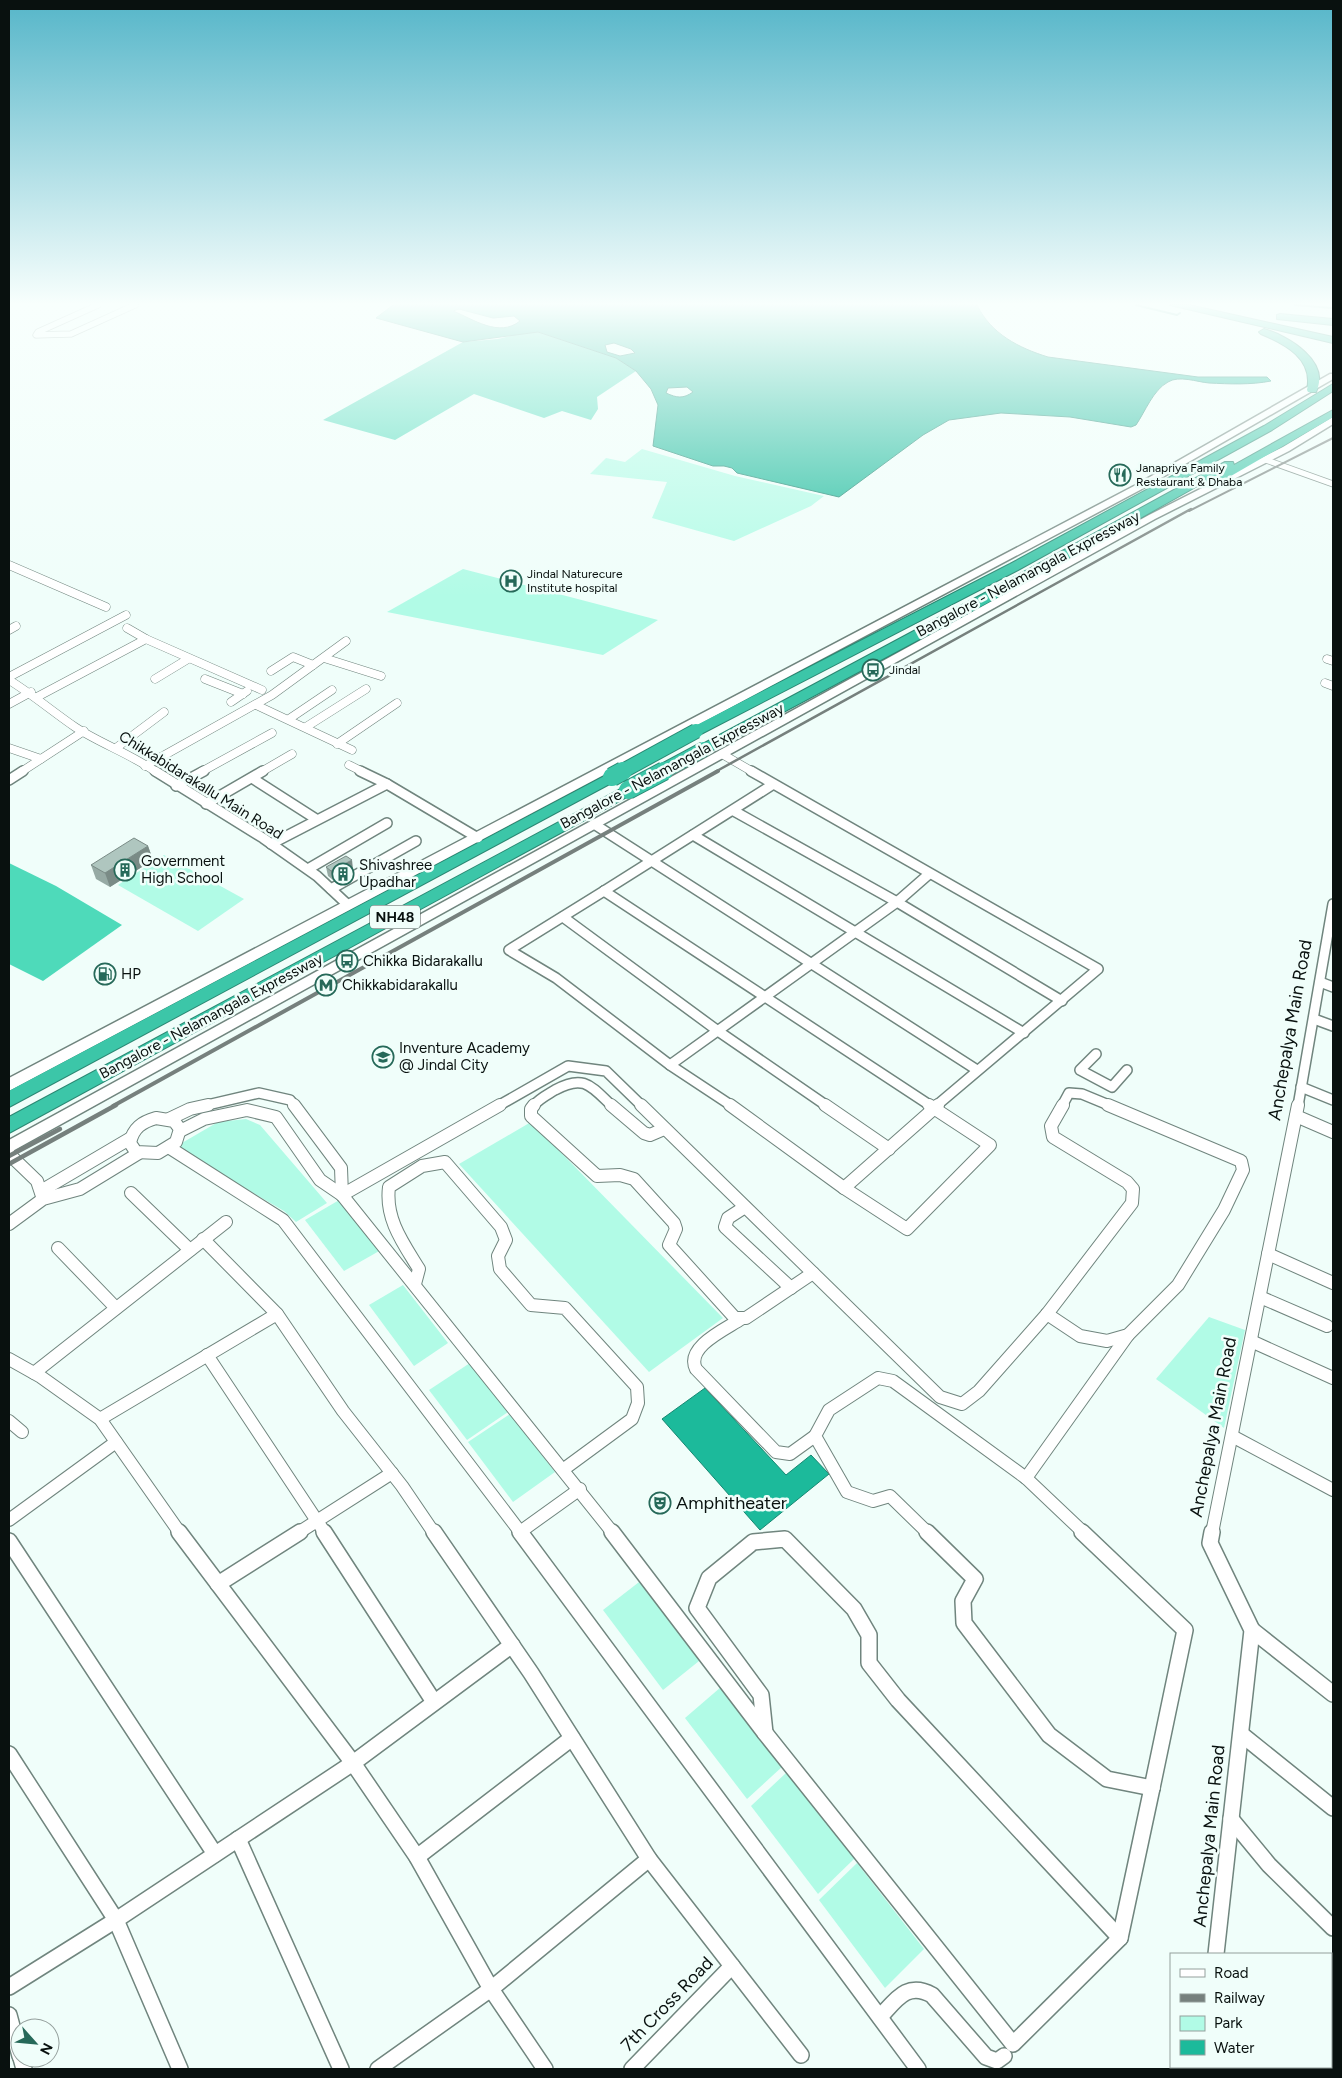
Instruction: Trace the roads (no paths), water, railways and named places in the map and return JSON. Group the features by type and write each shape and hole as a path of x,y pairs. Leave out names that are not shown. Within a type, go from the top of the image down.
{"highway":[{"name":"Bangalore - Nelamangala Expressway","path":"9,1126 1020,571 1268,428 1309,402"},
{"name":"Bangalore - Nelamangala Expressway","path":"9,1100 696,731 1145,511 1333,403"},
{"path":"1145,511 1202,488 1333,413"}],"street":[{"path":"9,1085 1137,488 1291,402"},
{"path":"9,1146 1152,518 1266,460 1333,420"},
{"path":"1266,460 1333,484"},
{"path":"9,566 106,607"},
{"path":"9,679 126,615"},
{"path":"127,628 188,659 258,688 243,694 231,702"},
{"path":"9,704 34,694 146,639"},
{"path":"145,766 256,705 346,641"},
{"path":"271,671 293,657 313,665"},
{"path":"324,658 381,676"},
{"path":"155,679 188,659"},
{"name":"Chikkabidarakallu Main Road","path":"9,679 34,694 84,731 138,759 145,766 176,786 271,844 308,870 348,905"},
{"path":"205,680 243,694"},
{"path":"306,727 366,689"},
{"path":"289,719 332,690"},
{"path":"337,744 397,703"},
{"path":"256,705 352,750"},
{"path":"116,748 164,712"},
{"path":"10,777 42,759 84,731"},
{"path":"176,786 272,733"},
{"path":"654,744 695,769"},
{"path":"9,748 42,759"},
{"path":"206,804 292,754"},
{"path":"637,754 678,779"},
{"path":"722,754 772,785 1098,969 1024,1033 977,1070 936,1109 844,1188"},
{"path":"350,765 387,784 478,838"},
{"path":"252,778 316,819"},
{"path":"271,844 316,819 387,784"},
{"path":"603,891 990,1145 906,1229 844,1188 736,1109 670,1065 556,978 509,950 650,861 734,811 772,785"},
{"path":"734,811 896,902 1062,1001"},
{"path":"308,870 387,823"},
{"path":"594,824 977,1070"},
{"path":"693,835 855,930 1024,1033"},
{"path":"331,889 416,841"},
{"path":"670,1065 896,902 929,874"},
{"name":"Anchepalya Main Road","path":"1216,1953 1252,1630 1210,1543 1302,1087 1320,982 1329,960 1333,906"},
{"path":"563,917 718,1031 889,1149"},
{"path":"1320,982 1333,987"},
{"path":"1314,1019 1333,1026"},
{"path":"1096,1054 1080,1070 1112,1086"},
{"path":"342,1194 568,1066 606,1071 940,1396 962,1404 979,1391 1047,1314 1132,1203 1133,1190 1127,1182 1056,1141 1050,1131 1069,1093 1082,1094 1235,1157 1240,1161 1243,1170 1224,1210 1178,1285 1128,1335 1026,1478"},
{"path":"1102,1102 1112,1086 1127,1070"},
{"path":"664,1129 650,1134 644,1133 628,1121 591,1086 580,1081 570,1082 539,1099 531,1109 531,1116 597,1176 621,1174 634,1179 674,1223 676,1229 669,1245 735,1318 741,1319"},
{"path":"1302,1087 1333,1100"},
{"path":"169,1119 190,1108 259,1093 290,1100 341,1168 342,1194"},
{"path":"180,1131 204,1119 247,1110 276,1117 320,1180 342,1194 580,1489 765,1733 1013,2044 1120,1938 1184,1630 1026,1478 893,1381 878,1378 862,1386 829,1410 814,1436 790,1454 776,1452 701,1376 694,1366 694,1358 698,1349 741,1319 746,1318 814,1273"},
{"path":"1296,1116 1333,1132"},
{"path":"156,1118 169,1119 178,1124 180,1131 178,1138 170,1148 156,1154 139,1153 132,1148 132,1132 142,1123 156,1118"},
{"path":"9,1224 37,1206 42,1195 131,1138"},
{"path":"170,1148 282,1220 520,1532 918,2069"},
{"path":"42,1195 80,1189 139,1153"},
{"path":"9,1154 37,1181 42,1195"},
{"path":"414,1284 419,1269 388,1217 386,1198 388,1187 432,1161 446,1162 501,1227 506,1240 498,1256 500,1269 532,1305 565,1308 637,1387 638,1404 632,1419 564,1469"},
{"path":"131,1193 190,1250"},
{"path":"745,1207 728,1218 724,1227 791,1288"},
{"path":"34,1373 226,1222"},
{"path":"203,1240 277,1314 343,1411 392,1473 512,1645 649,1859 800,2055"},
{"path":"58,1248 116,1308"},
{"path":"1268,1254 1333,1283"},
{"path":"1260,1296 1327,1326"},
{"path":"100,1419 277,1314"},
{"path":"1047,1314 1080,1336 1107,1341 1128,1335"},
{"path":"1251,1341 1333,1378"},
{"path":"207,1355 434,1702"},
{"path":"9,1359 34,1373 100,1419 218,1584 353,1763 417,1857 491,1989 545,2069"},
{"path":"9,1421 22,1432"},
{"path":"814,1436 847,1492 873,1501 890,1496 974,1579 963,1601 964,1623 1049,1735 1107,1779 1152,1788"},
{"path":"1232,1436 1333,1490"},
{"path":"9,1520 116,1442"},
{"path":"218,1584 392,1473"},
{"path":"520,1532 580,1489"},
{"path":"765,1733 761,1695 697,1608 709,1578 753,1542 785,1540 854,1609 869,1635 869,1663 898,1700 1120,1938"},
{"path":"9,1541 215,1854"},
{"path":"1252,1630 1333,1694"},
{"path":"9,1987 116,1920 353,1763 512,1645"},
{"path":"1241,1734 1333,1808"},
{"path":"417,1857 572,1738"},
{"path":"9,1754 116,1920 180,2069"},
{"path":"1231,1819 1269,1865 1333,1928"},
{"path":"238,1839 341,2069"},
{"path":"378,2069 491,1989 649,1859"},
{"name":"7th Cross Road","path":"632,2069 732,1966"},
{"path":"880,2017 904,1992 915,1988 921,1989 932,1995 986,2057 997,2061 1004,2056"}],"water":[{"path":"657,402 1150,402 1136,425 1131,427 1070,417 1001,413 949,420 923,435 839,497 737,473 732,468 713,466 653,446 658,405"},
{"path":"705,1388 786,1475 811,1455 829,1474 760,1530 662,1419"}],"railway":[{"path":"1189,511 1333,438"},
{"path":"715,772 1191,509"},
{"path":"113,1106 718,771"},
{"path":"9,1164 116,1105"},
{"path":"9,1156 60,1129"}],"place":[{"name":"Janapriya Family Restaurant & Dhaba","path":"1120,475"},
{"name":"Jindal Naturecure Institute hospital","path":"511,581"},
{"name":"Jindal","path":"873,670"},
{"name":"Government High School","path":"125,870"},
{"name":"Shivashree Upadhar","path":"343,874"},
{"name":"Chikka Bidarakallu","path":"347,961"},
{"name":"HP","path":"105,974"},
{"name":"Chikkabidarakallu","path":"326,985"},
{"name":"Inventure Academy @ Jindal City","path":"383,1057"},
{"name":"Amphitheater","path":"660,1503"}]}
